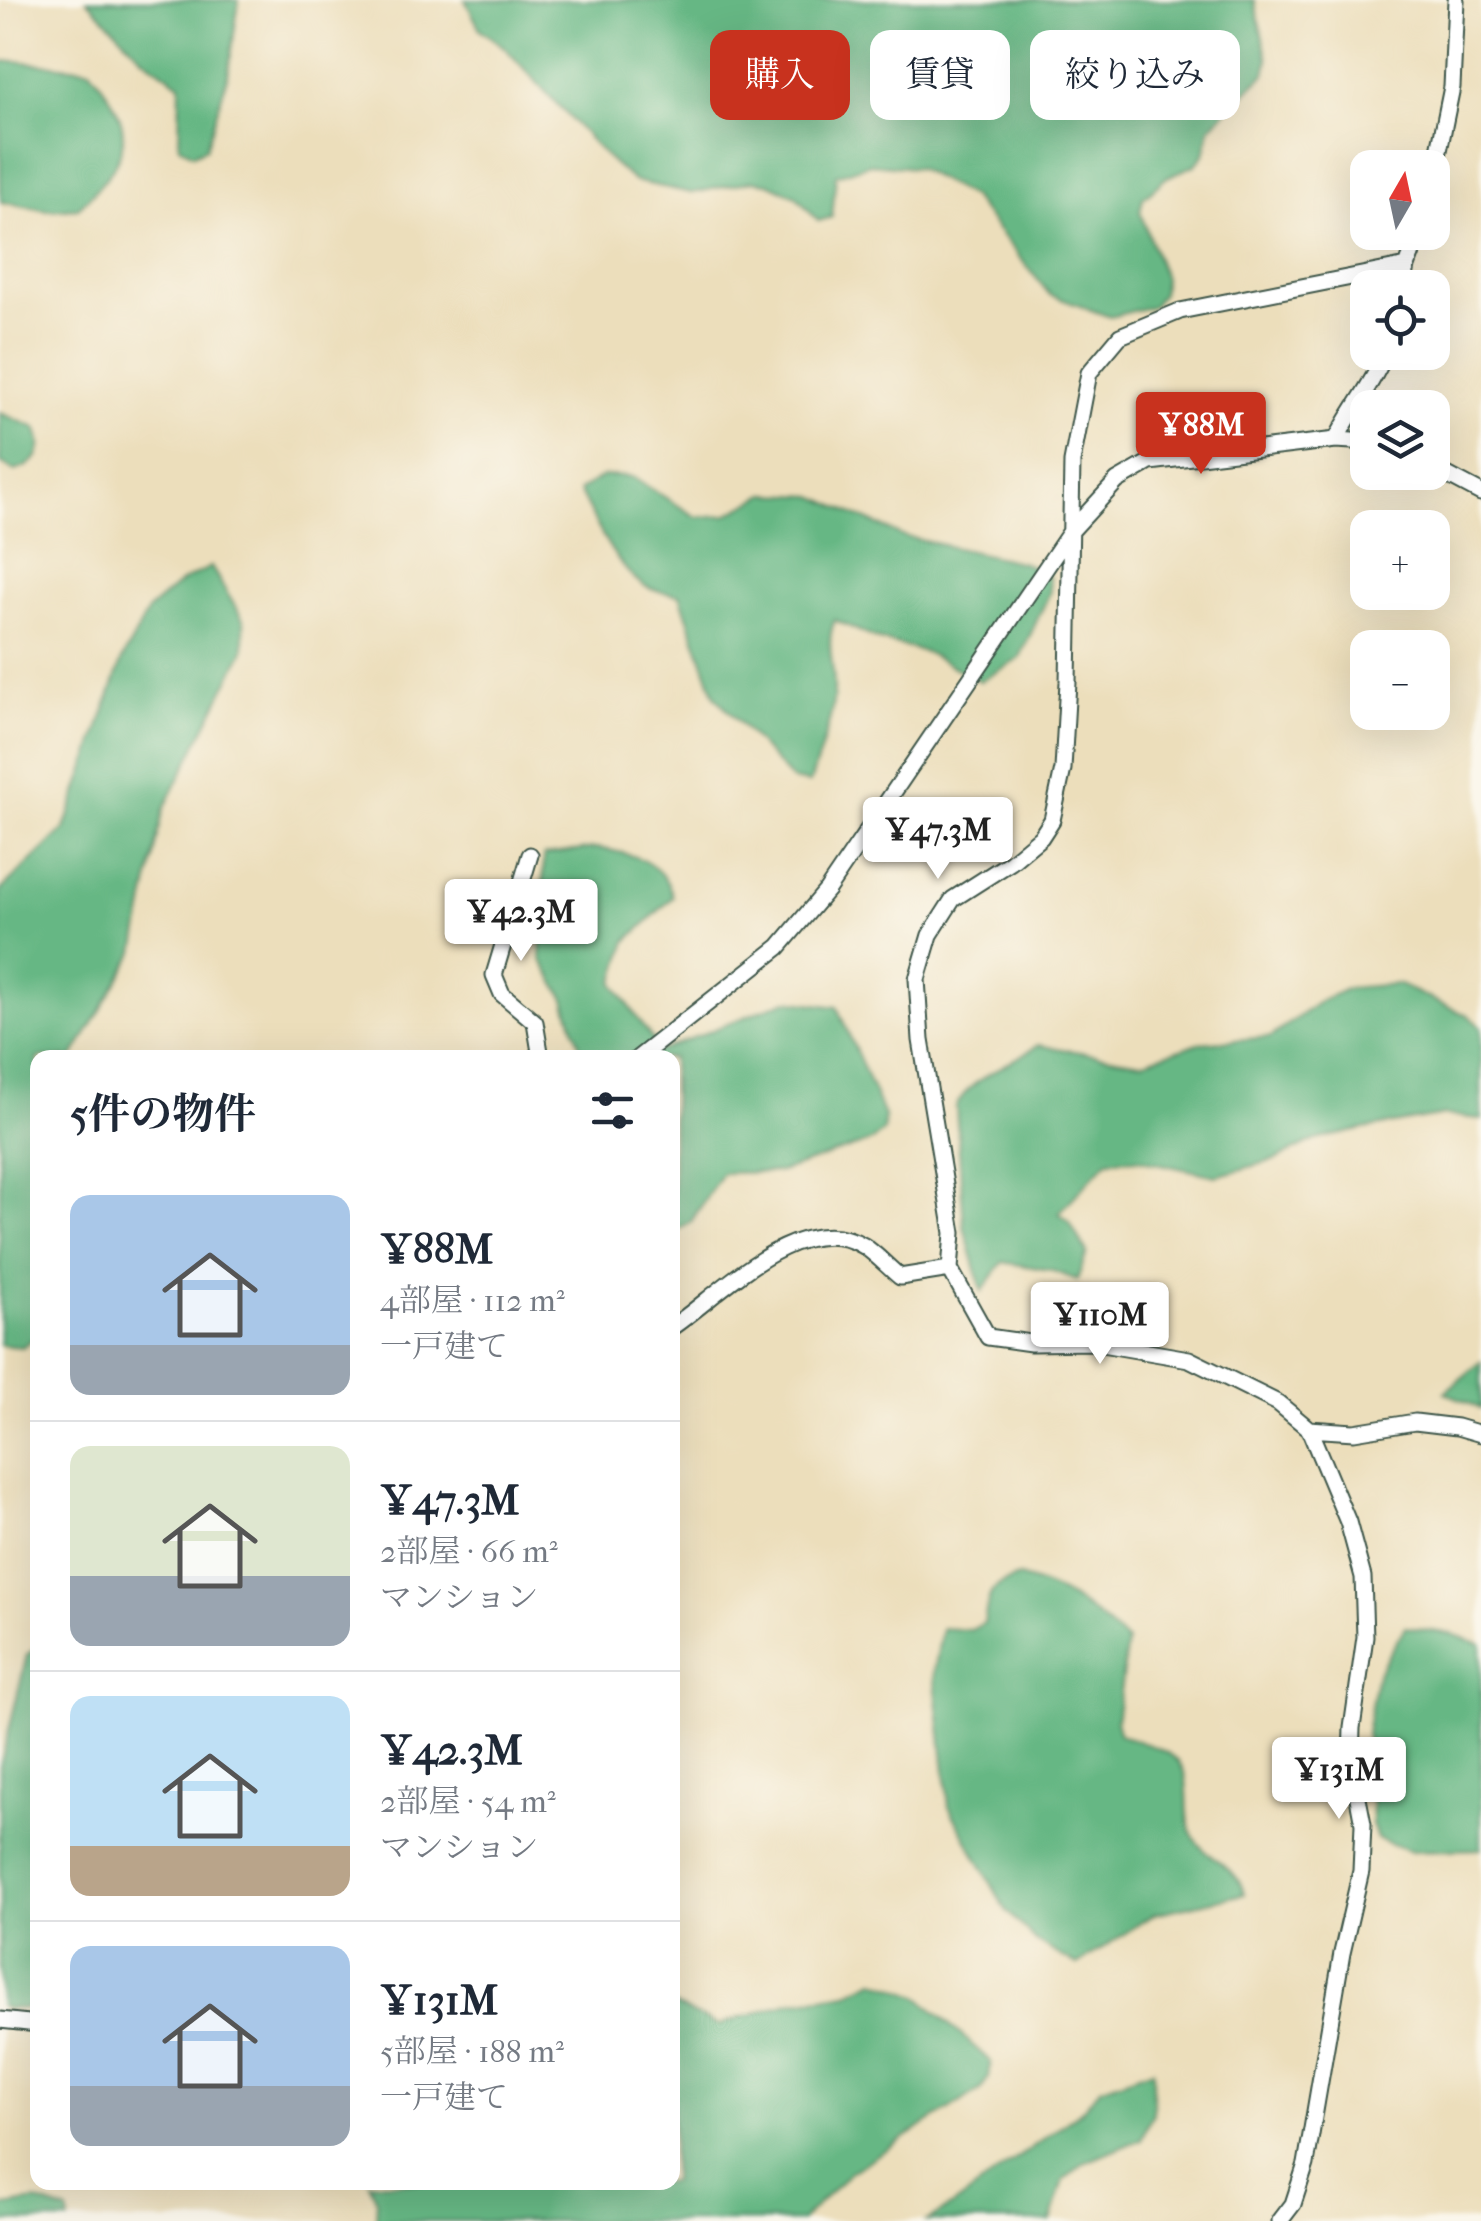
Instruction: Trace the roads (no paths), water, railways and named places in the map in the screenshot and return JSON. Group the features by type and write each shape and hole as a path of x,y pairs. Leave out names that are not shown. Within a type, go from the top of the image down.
{"street":[{"path":"1439,150 1452,87 1456,0"},
{"path":"1406,270 1413,250"},
{"path":"1280,2221 1294,2204 1306,2164 1342,1952 1361,1871 1363,1824 1351,1762 1352,1728 1366,1637 1363,1577 1348,1522 1309,1429 1278,1403 1189,1359 1090,1342 1031,1343 988,1337 950,1269 953,1233 921,1040 917,980 930,935 953,899 1042,838 1052,820 1064,751 1072,462 1089,373 1120,336 1180,311 1407,266"},
{"path":"1336,440 1378,370"},
{"path":"648,1050 779,947 828,890 1071,531 1117,482 1150,462 1350,441"},
{"path":"1450,476 1481,493"},
{"path":"530,855 494,975 502,994 535,1022 539,1050"},
{"path":"680,1322 750,1266 803,1240 827,1236 862,1244 900,1276 950,1269"},
{"path":"1309,1429 1354,1432 1414,1422 1481,1434"},
{"path":"0,2020 30,2023"}]}
